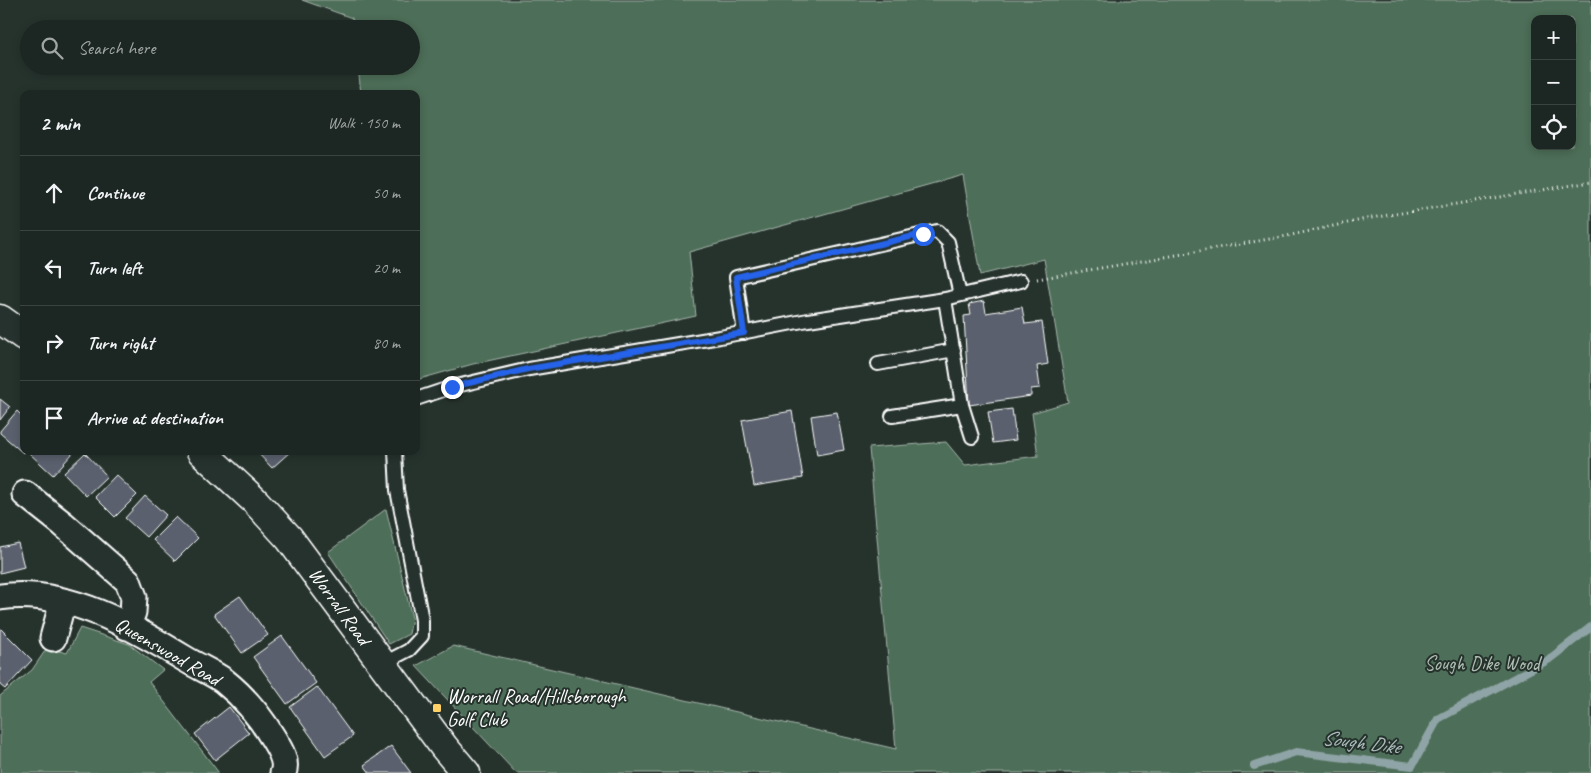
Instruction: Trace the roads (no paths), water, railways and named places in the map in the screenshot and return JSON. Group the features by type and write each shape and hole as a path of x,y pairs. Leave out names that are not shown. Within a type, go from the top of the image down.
{"street":[{"path":"0,319 20,333"},
{"name":"Worrall Road","path":"205,455 254,500 289,538 444,747 466,773"},
{"path":"25,494 64,524 128,581 134,598 133,612 127,627"},
{"name":"Queenswood Road","path":"0,597 12,595 36,596 90,609 157,641 223,681 246,703 269,732 282,752 285,768 283,773"},
{"path":"53,638 63,601"}],"lane":[{"path":"744,333 736,277 937,231 948,242 960,295"},
{"path":"420,398 452,387 528,369 744,333 808,320 945,299 1022,282"},
{"path":"945,299 962,405 972,437"},
{"path":"878,364 954,350"},
{"path":"892,416 962,405"},
{"path":"382,664 409,650 422,636 422,620 397,490 396,455"}],"waterway":[{"name":"Sough Dike","path":"1254,766 1296,752 1412,766 1438,719 1548,660 1591,627"}],"place":[{"name":"Worrall Road/Hillsborough Golf Club","path":"437,708"}],"park label":[{"name":"Sough Dike Wood","path":"1482,663"}]}
